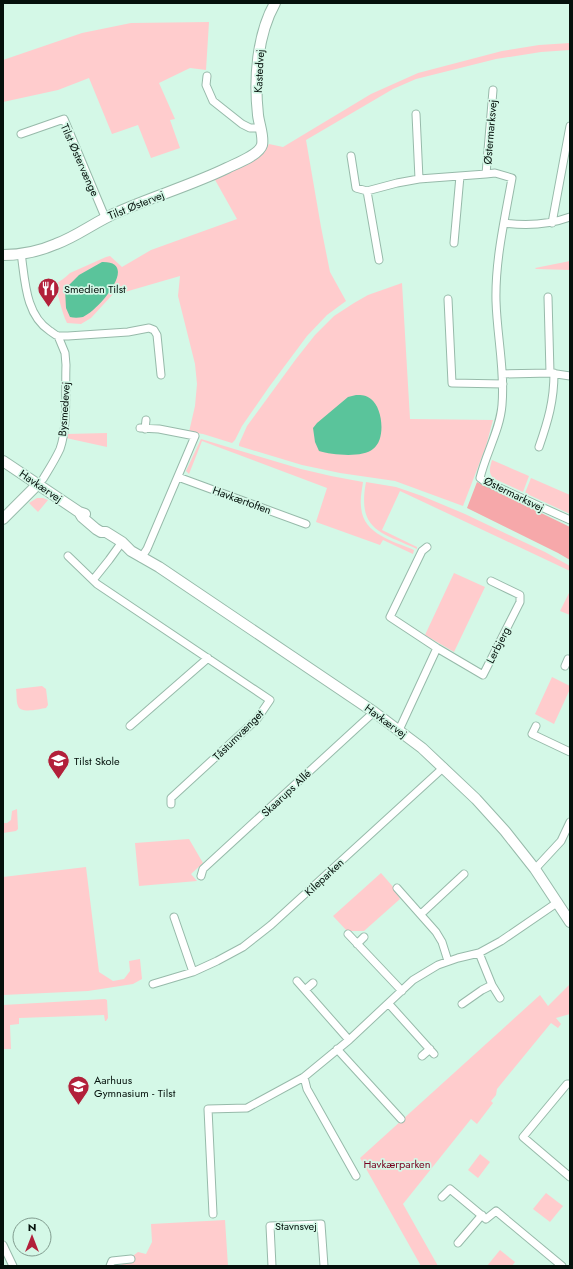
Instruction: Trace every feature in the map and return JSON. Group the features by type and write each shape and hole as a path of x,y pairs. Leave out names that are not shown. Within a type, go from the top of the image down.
{"street":[{"name":"Kastedvej","path":"262,142 258,115 257,93 259,56 264,28 275,3"},
{"path":"207,76 206,85 213,101 242,124 250,128 260,128"},
{"name":"Østermarksvej","path":"486,174 493,90"},
{"path":"416,114 419,179"},
{"name":"Tilst Østervænge","path":"21,134 64,119 105,217"},
{"path":"552,222 570,126"},
{"name":"Tilst Østervej","path":"3,255 21,253 58,244 105,217 191,184 232,166 259,150 262,142"},
{"path":"351,156 356,188 367,191 379,260"},
{"name":"Østermarksvej","path":"367,191 419,179 496,173 512,178 498,265 496,300 503,384 502,406 496,433 480,478 570,520"},
{"path":"454,243 460,176"},
{"path":"504,223 527,225 552,222 570,217"},
{"path":"21,253 26,291 30,305 37,318 46,328 58,336 128,332 149,328 154,330 157,335 161,375"},
{"path":"539,447 552,406 552,373 548,297"},
{"path":"448,299 452,383 503,384"},
{"name":"Bysmedevej","path":"41,482 55,460 64,433 66,364 65,353 58,336"},
{"path":"502,374 552,373 570,376"},
{"path":"143,556 195,436 159,429 143,429 146,420"},
{"name":"Havkærvej","path":"3,461 41,482 80,512 104,526 106,532 122,542 134,546 143,556 374,712 422,748 444,767 505,831 535,869 570,922"},
{"name":"Havkærtoften","path":"178,477 306,524"},
{"path":"3,519 41,482"},
{"path":"93,580 110,560 122,542"},
{"name":"Lerbjerg","path":"427,547 422,551 390,617 437,648 483,675 520,602 520,595 490,580"},
{"name":"Tåstumvænget","path":"68,556 93,580 270,700 257,719 171,798 171,804"},
{"path":"399,730 437,648"},
{"path":"130,726 208,658"},
{"path":"565,666 568,659 570,660"},
{"name":"Skaarups Allé","path":"201,876 202,869 374,712"},
{"path":"536,726 532,734 570,752"},
{"name":"Kileparken","path":"153,984 194,972 243,947 271,926 444,767"},
{"path":"535,869 561,841 570,822"},
{"path":"421,914 464,874"},
{"path":"397,888 421,914 442,942 448,961"},
{"path":"213,1214 208,1109 247,1108 304,1077 349,1040 414,980 424,973 448,961 479,953 558,902"},
{"path":"174,917 194,972"},
{"path":"348,934 402,991"},
{"path":"357,944 364,937"},
{"path":"479,953 492,985 500,998"},
{"path":"297,981 349,1040"},
{"path":"305,990 313,983"},
{"path":"462,1004 492,985"},
{"path":"389,1004 432,1052 422,1056"},
{"path":"338,1049 384,1105 401,1119"},
{"path":"304,1077 307,1089 356,1176"},
{"path":"570,1084 567,1084 522,1137 570,1177"},
{"path":"442,1197 450,1188 486,1219 496,1211 562,1266"},
{"path":"458,1243 482,1215"},
{"name":"Stavnsvej","path":"272,1266 270,1226 321,1224 324,1266"},
{"path":"3,1245 13,1266"},
{"path":"110,1266 112,1261 131,1260"}],"green space":[{"path":"209,22 206,70 190,68 159,83 175,119 170,120 180,148 151,158 138,125 112,134 89,78 58,90 3,102 3,60 82,33 131,23"},
{"path":"570,43 570,50 541,52 496,59 416,79 393,89 306,140 330,272 346,301 327,315 307,336 269,387 232,443 203,434 189,432 195,406 197,384 195,364 178,296 180,276 118,294 113,294 91,318 81,324 67,323 54,285 70,273 106,257 110,256 122,267 151,250 237,219 214,178 263,154 269,144 283,147 371,94 418,73 502,51 539,45"},
{"path":"570,261 570,270 535,268"},
{"path":"402,283 410,419 493,420 486,446 463,506 395,481 340,473 302,465 239,446 247,426 296,359 315,335 334,316 368,295"},
{"path":"107,433 107,447 66,438 67,434"},
{"path":"201,439 301,469 363,482 361,506 363,516 367,523 373,530 388,540 414,550 413,554 383,540 380,545 316,522 327,488 202,441 189,474 186,471"},
{"path":"492,460 529,476 523,492 491,476 490,467"},
{"path":"531,478 570,495 570,514 525,493"},
{"path":"366,482 396,487 465,514 545,552 570,566 570,571 400,491 382,530 417,547 417,549 382,533 368,520 364,498"},
{"path":"37,498 48,500 38,512 29,503"},
{"path":"454,573 485,587 454,652 425,635"},
{"path":"570,591 570,615 560,611"},
{"path":"552,677 570,686 554,724 535,714"},
{"path":"42,686 46,689 48,705 46,708 23,710 18,706 16,689"},
{"path":"17,809 18,829 16,831 3,833 3,823 7,823 11,820 12,811"},
{"path":"189,839 203,863 191,874 197,881 139,886 135,843"},
{"path":"86,867 99,972 113,981 124,979 130,971 129,961 140,959 142,979 133,984 88,991 3,995 3,877"},
{"path":"381,873 394,888 400,899 364,931 347,931 333,916"},
{"name":"Havkærparken","path":"570,984 570,1014 556,1018 561,1024 558,1028 551,1023 497,1089 496,1095 491,1101 493,1103 477,1124 471,1119 403,1204 438,1266 421,1266 360,1158 540,995 548,1006"},
{"path":"107,1000 108,1018 106,1021 104,1015 19,1018 19,1024 10,1025 11,1049 3,1049 3,1005"},
{"path":"480,1154 490,1162 478,1178 468,1170"},
{"path":"546,1193 563,1206 550,1222 533,1209"},
{"path":"225,1220 228,1266 121,1265 138,1252 146,1254 152,1242 151,1224"},
{"path":"500,1250 515,1262 512,1266 487,1266"}],"shaded area":[{"path":"102,262 113,264 118,269 113,287 106,297 90,313 83,317 70,317 66,308 65,289 79,275"},
{"path":"356,395 371,399 378,409 381,432 377,445 368,452 355,455 332,454 319,451 315,442 313,428 348,397"},
{"path":"477,482 570,527 570,560 467,508"}],"place":[{"name":"Smedien Tilst","path":"49,308"},
{"name":"Tilst Skole","path":"58,780"},
{"name":"Aarhuus Gymnasium - Tilst","path":"79,1106"}]}
